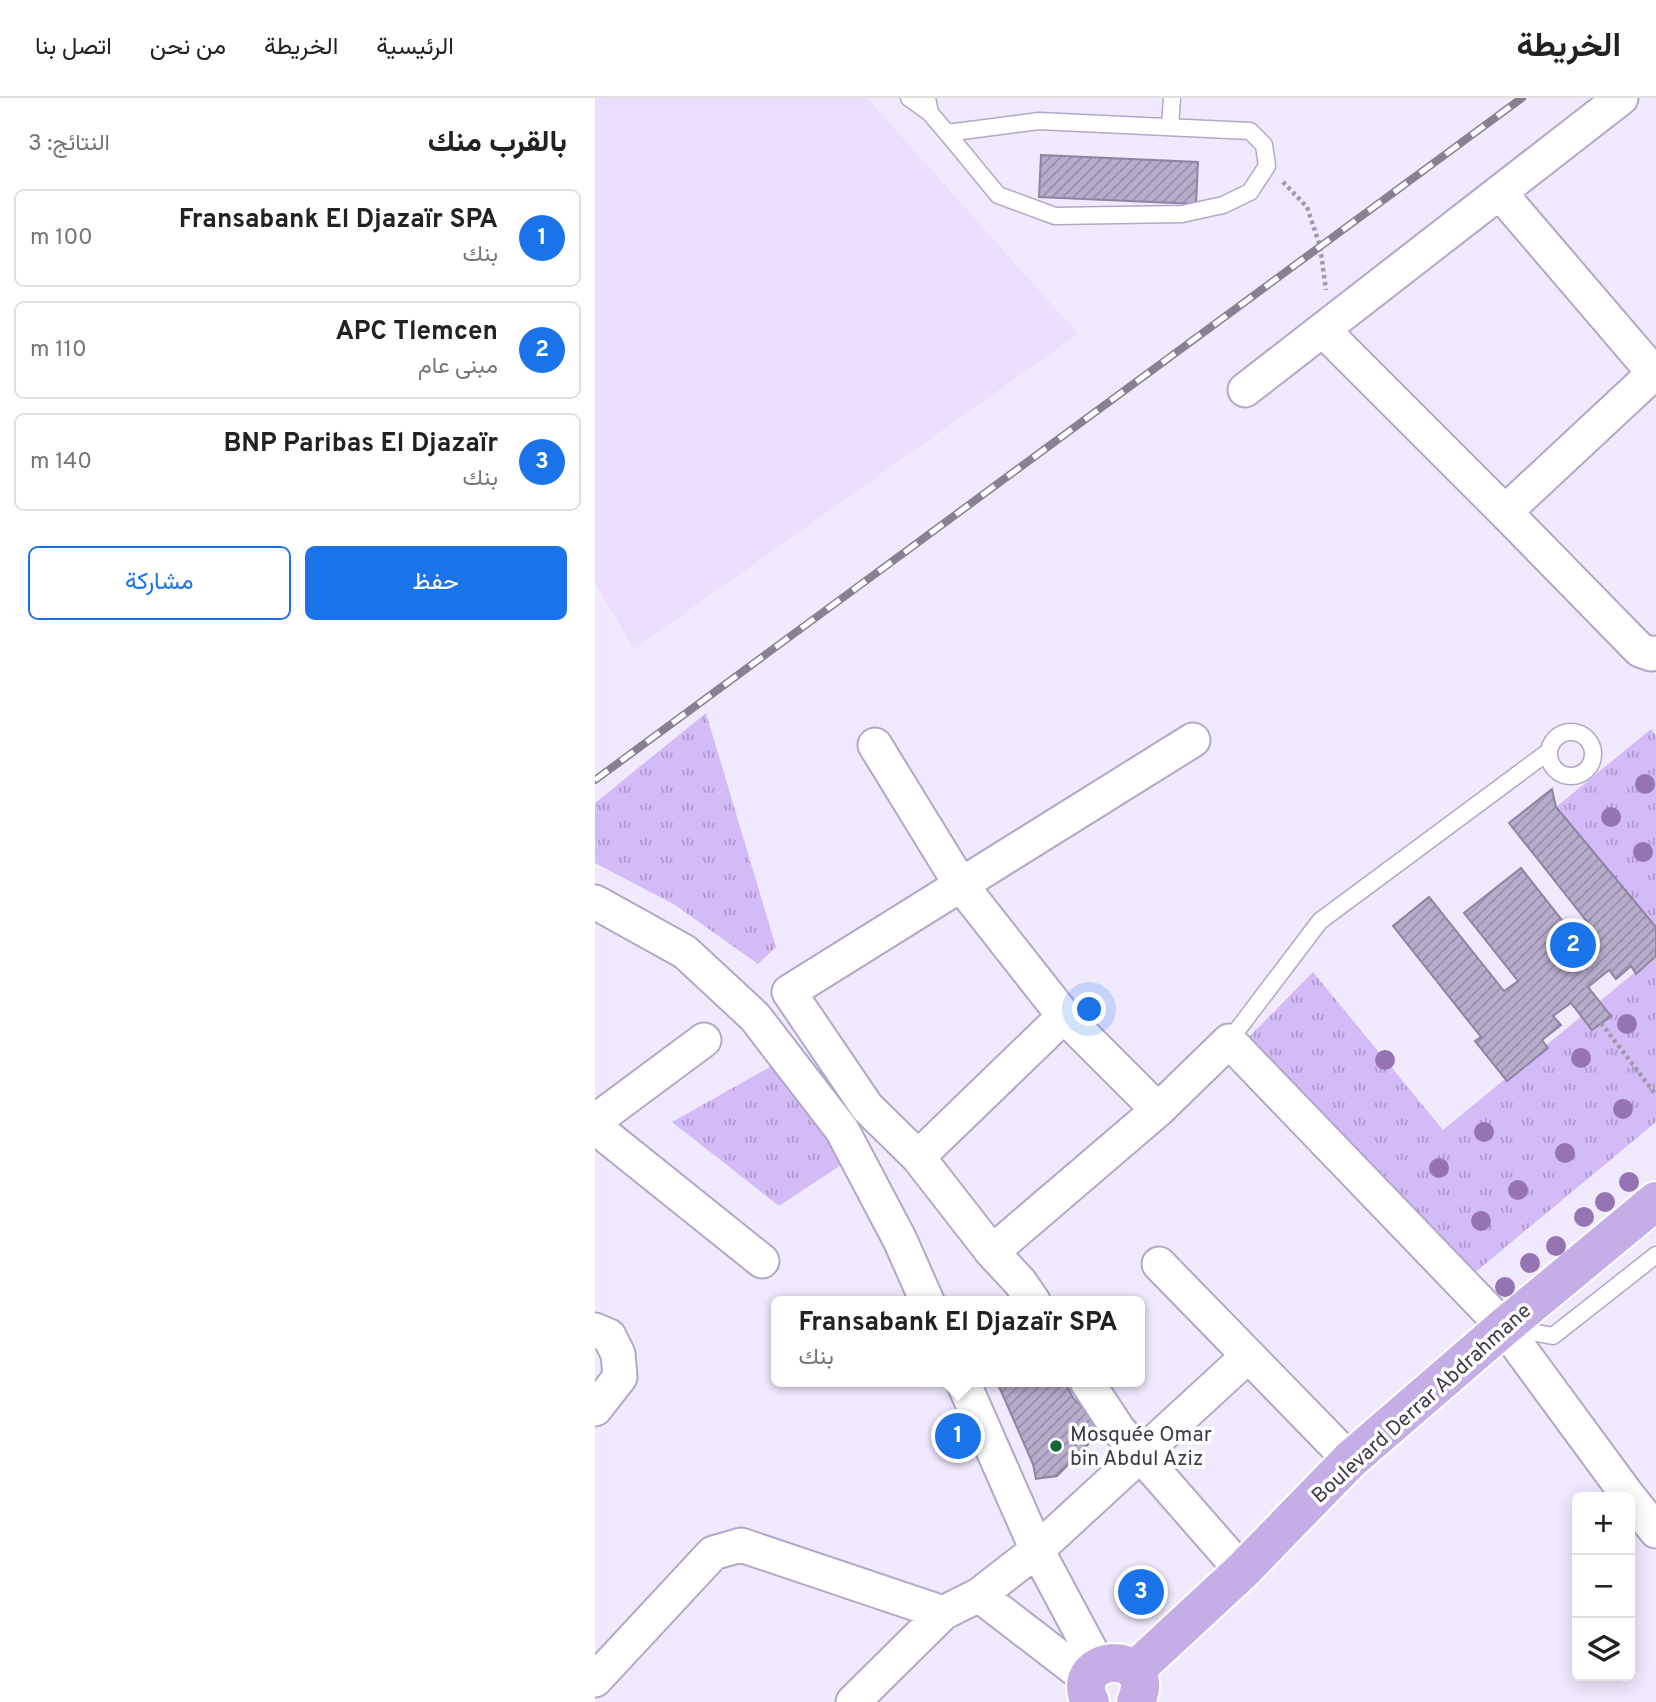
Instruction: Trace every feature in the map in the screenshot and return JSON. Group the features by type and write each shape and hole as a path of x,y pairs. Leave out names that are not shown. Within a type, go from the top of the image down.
{"main road":[{"name":"Boulevard Derrar Abdrahmane","path":"1119,1688 1242,1571 1350,1460 1656,1201"}],"street":[{"path":"1245,390 1621,98"},
{"path":"1500,192 1655,372 1505,512"},
{"path":"1331,323 1505,512 1640,650 1656,653"},
{"path":"1030,1296 918,1157 867,1107 789,992 1193,740"},
{"path":"875,745 961,885 1064,1016 1158,1110"},
{"path":"599,904 685,952 755,1017 842,1130 900,1240 925,1296"},
{"path":"918,1157 1064,1016"},
{"path":"595,1121 704,1040"},
{"path":"992,1252 1158,1110 1229,1041 1504,1327 1626,1492"},
{"path":"595,1127 762,1261"},
{"path":"1159,1264 1350,1460"},
{"path":"595,1330 609,1336 618,1354 620,1377 595,1409"},
{"path":"853,1702 943,1613 979,1595 1037,1550 1248,1356"},
{"path":"965,1387 1037,1550 1119,1688"},
{"path":"1090,1387 1118,1429 1242,1571"},
{"path":"1635,1504 1656,1531"},
{"path":"595,1680 713,1553 741,1545 943,1613"},
{"path":"979,1595 1119,1688"}],"lane":[{"path":"909,98 929,106 947,133 998,195 1055,216 1182,214 1223,205 1250,192 1267,166 1264,145 1250,131 1039,121 947,133"},
{"path":"1170,127 1172,98"},
{"path":"1229,1041 1319,921 1548,752"},
{"path":"1504,1327 1553,1336 1656,1255"}],"path":[{"path":"1267,166 1307,207 1320,246 1331,323"},
{"path":"1601,1023 1656,1095"}],"shaded area":[{"path":"595,98 867,98 1078,334 634,649 595,583"}],"green space":[{"path":"706,713 776,947 758,964 675,905 595,863 595,803"},
{"path":"1651,729 1656,736 1656,927 1556,807"},
{"path":"1656,955 1656,1122 1473,1274 1246,1040 1313,972 1443,1130"},
{"path":"777,1063 847,1161 779,1206 672,1122"}],"building":[{"path":"1041,155 1198,162 1196,204 1039,197"},
{"path":"1552,789 1556,807 1656,927 1656,956 1636,974 1631,966 1616,979 1609,970 1588,987 1611,1016 1592,1030 1571,1003 1553,1016 1561,1025 1542,1040 1548,1048 1507,1081 1475,1041 1481,1037 1393,926 1429,897 1504,991 1518,981 1464,913 1521,868 1573,934 1588,923 1509,823"},
{"name":"Mosquée Omar bin Abdul Aziz","path":"999,1387 1068,1387 1073,1398 1104,1428 1057,1476 1036,1479 1033,1464"}],"railway":[{"path":"595,780 1522,98"}],"place":[{"name":"APC Tlemcen","path":"1573,945"},
{"name":"Fransabank El Djazaïr SPA","path":"958,1436"},
{"name":"Mosquée Omar bin Abdul Aziz","path":"1056,1446"},
{"name":"BNP Paribas El Djazaïr","path":"1141,1592"}]}
